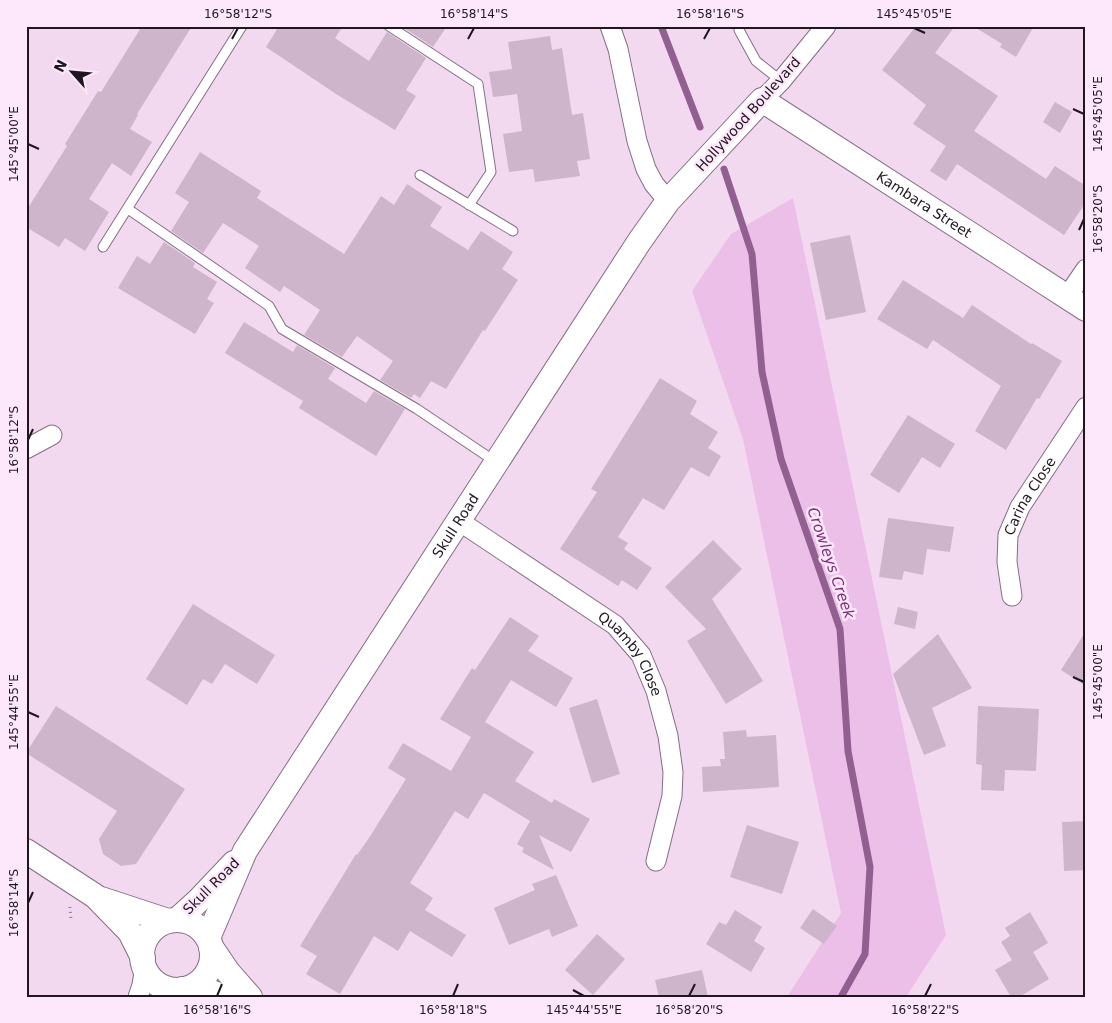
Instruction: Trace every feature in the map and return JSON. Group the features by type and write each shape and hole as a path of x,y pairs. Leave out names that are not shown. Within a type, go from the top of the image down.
{"street":[{"path":"610,26 618,49 637,141 654,184 668,201"},
{"name":"Hollywood Boulevard","path":"668,201 781,81 826,26"},
{"name":"Kambara Street","path":"762,100 1076,303"},
{"name":"Skull Road","path":"173,921 198,901 245,851 609,287 668,201"},
{"path":"1076,303 1086,269"},
{"name":"Carina Close","path":"1012,596 1007,562 1008,535 1020,507 1086,407"},
{"path":"26,449 52,435"},
{"name":"Quamby Close","path":"459,521 615,625 641,655 656,691 668,736 673,772 672,796 656,861"},
{"path":"26,851 95,896 130,932 148,973 155,982 173,991 211,992 225,997"},
{"name":"Skull Road","path":"209,943 245,851"},
{"path":"95,896 173,921"},
{"path":"138,997 142,985 144,962 142,951 146,940 152,930 162,923 184,920 195,924 228,972 250,997"},
{"path":"173,991 188,988 206,974 212,953 209,943"}],"lane":[{"path":"103,246 242,26"},
{"path":"388,26 478,84 491,172 469,205"},
{"path":"739,30 756,61 781,81"},
{"path":"420,175 513,231"},
{"path":"128,209 269,306 282,329 417,409 497,462"}],"shaded area":[{"path":"793,198 946,935 906,997 787,997 841,913 743,439 692,291 731,234"}],"building":[{"path":"142,26 192,26 137,114 130,129 152,142 131,176 112,163 89,199 109,212 85,251 65,238 59,247 26,227 26,211 67,146 65,144 98,91 101,92"},
{"path":"279,26 343,26 335,38 369,61 387,32 426,58 406,90 416,96 395,130 336,94 266,47"},
{"path":"401,26 447,26 433,47"},
{"path":"916,26 955,26 935,53 998,96 974,131 1046,179 1055,166 1086,186 1086,202 1064,235 957,164 946,181 930,171 946,146 913,124 926,105 882,70"},
{"path":"973,26 1034,26 1016,57 1000,47 1002,44"},
{"path":"550,36 552,50 562,48 572,115 583,113 590,159 577,161 580,176 535,182 533,169 509,172 503,134 522,131 517,94 493,97 489,72 512,69 508,42"},
{"path":"1055,102 1072,112 1060,133 1043,122"},
{"path":"200,152 261,191 257,198 344,254 381,196 394,205 407,184 442,207 430,226 468,250 481,231 513,252 502,269 518,280 485,331 483,330 446,389 431,381 420,398 414,394 411,398 380,380 393,361 357,336 342,357 304,335 320,310 284,286 280,292 245,268 259,246 223,223 203,253 171,231 189,202 175,193"},
{"path":"850,235 866,312 826,320 810,243"},
{"path":"164,242 195,263 193,267 217,282 207,299 214,303 195,334 118,288 137,256 150,264"},
{"path":"903,280 963,318 972,305 1031,344 1062,361 1006,450 975,431 1001,386 933,340 927,349 877,319"},
{"path":"244,322 293,352 297,345 335,368 328,379 366,403 374,391 405,409 376,456 299,408 303,401 225,353"},
{"path":"660,378 697,401 690,414 718,432 708,448 721,456 709,477 691,467 664,510 643,498 618,537 628,543 624,549 652,568 637,590 622,580 618,586 560,549 597,492 591,489"},
{"path":"908,415 955,444 940,468 922,457 899,493 870,475"},
{"path":"888,518 954,527 950,552 927,549 923,575 904,571 902,580 879,577"},
{"path":"713,540 742,569 712,599 763,681 726,704 687,641 706,629 665,587"},
{"path":"193,604 275,655 257,684 225,664 212,684 203,679 187,705 146,679"},
{"path":"898,607 918,612 915,629 894,624"},
{"path":"510,617 539,636 528,651 573,678 556,707 511,680 485,722 534,752 515,781 552,803 554,799 590,819 571,852 539,835 554,870 522,852 524,848 517,844 530,821 484,793 468,819 455,811 410,883 433,898 425,910 466,935 452,957 410,931 398,951 374,936 340,994 306,974 317,956 300,946 356,854 369,838 406,779 388,768 403,743 451,771 471,737 440,719 472,668 475,670"},
{"path":"1086,631 1086,686 1061,670"},
{"path":"938,634 972,688 932,708 946,746 924,755 893,674"},
{"path":"597,699 620,774 592,783 569,708"},
{"path":"56,706 185,789 136,864 121,866 103,854 99,839 117,811 26,753"},
{"path":"978,706 1039,709 1036,771 1005,770 1004,791 981,790 982,765 976,764"},
{"path":"746,730 747,737 776,735 779,787 703,792 702,767 721,766 720,759 725,759 723,732"},
{"path":"1086,821 1086,870 1064,871 1062,822"},
{"path":"747,825 799,842 782,894 730,877"},
{"path":"556,875 578,926 552,937 549,929 509,945 494,908 535,890 532,884"},
{"path":"813,909 837,926 824,944 800,928"},
{"path":"735,910 762,927 754,941 765,948 751,972 706,944 719,922 726,925"},
{"path":"1030,912 1048,943 1033,952 1049,979 1019,997 1011,997 995,970 1012,960 1001,942 1010,936 1005,928"},
{"path":"597,934 625,959 593,995 565,970"},
{"path":"702,970 708,997 659,997 655,980"}],"waterway":[{"name":"Crowleys Creek","path":"661,26 700,127"},
{"name":"Crowleys Creek","path":"724,169 752,254 762,372 781,459 840,629 848,751 870,867 865,954 841,997"}]}
